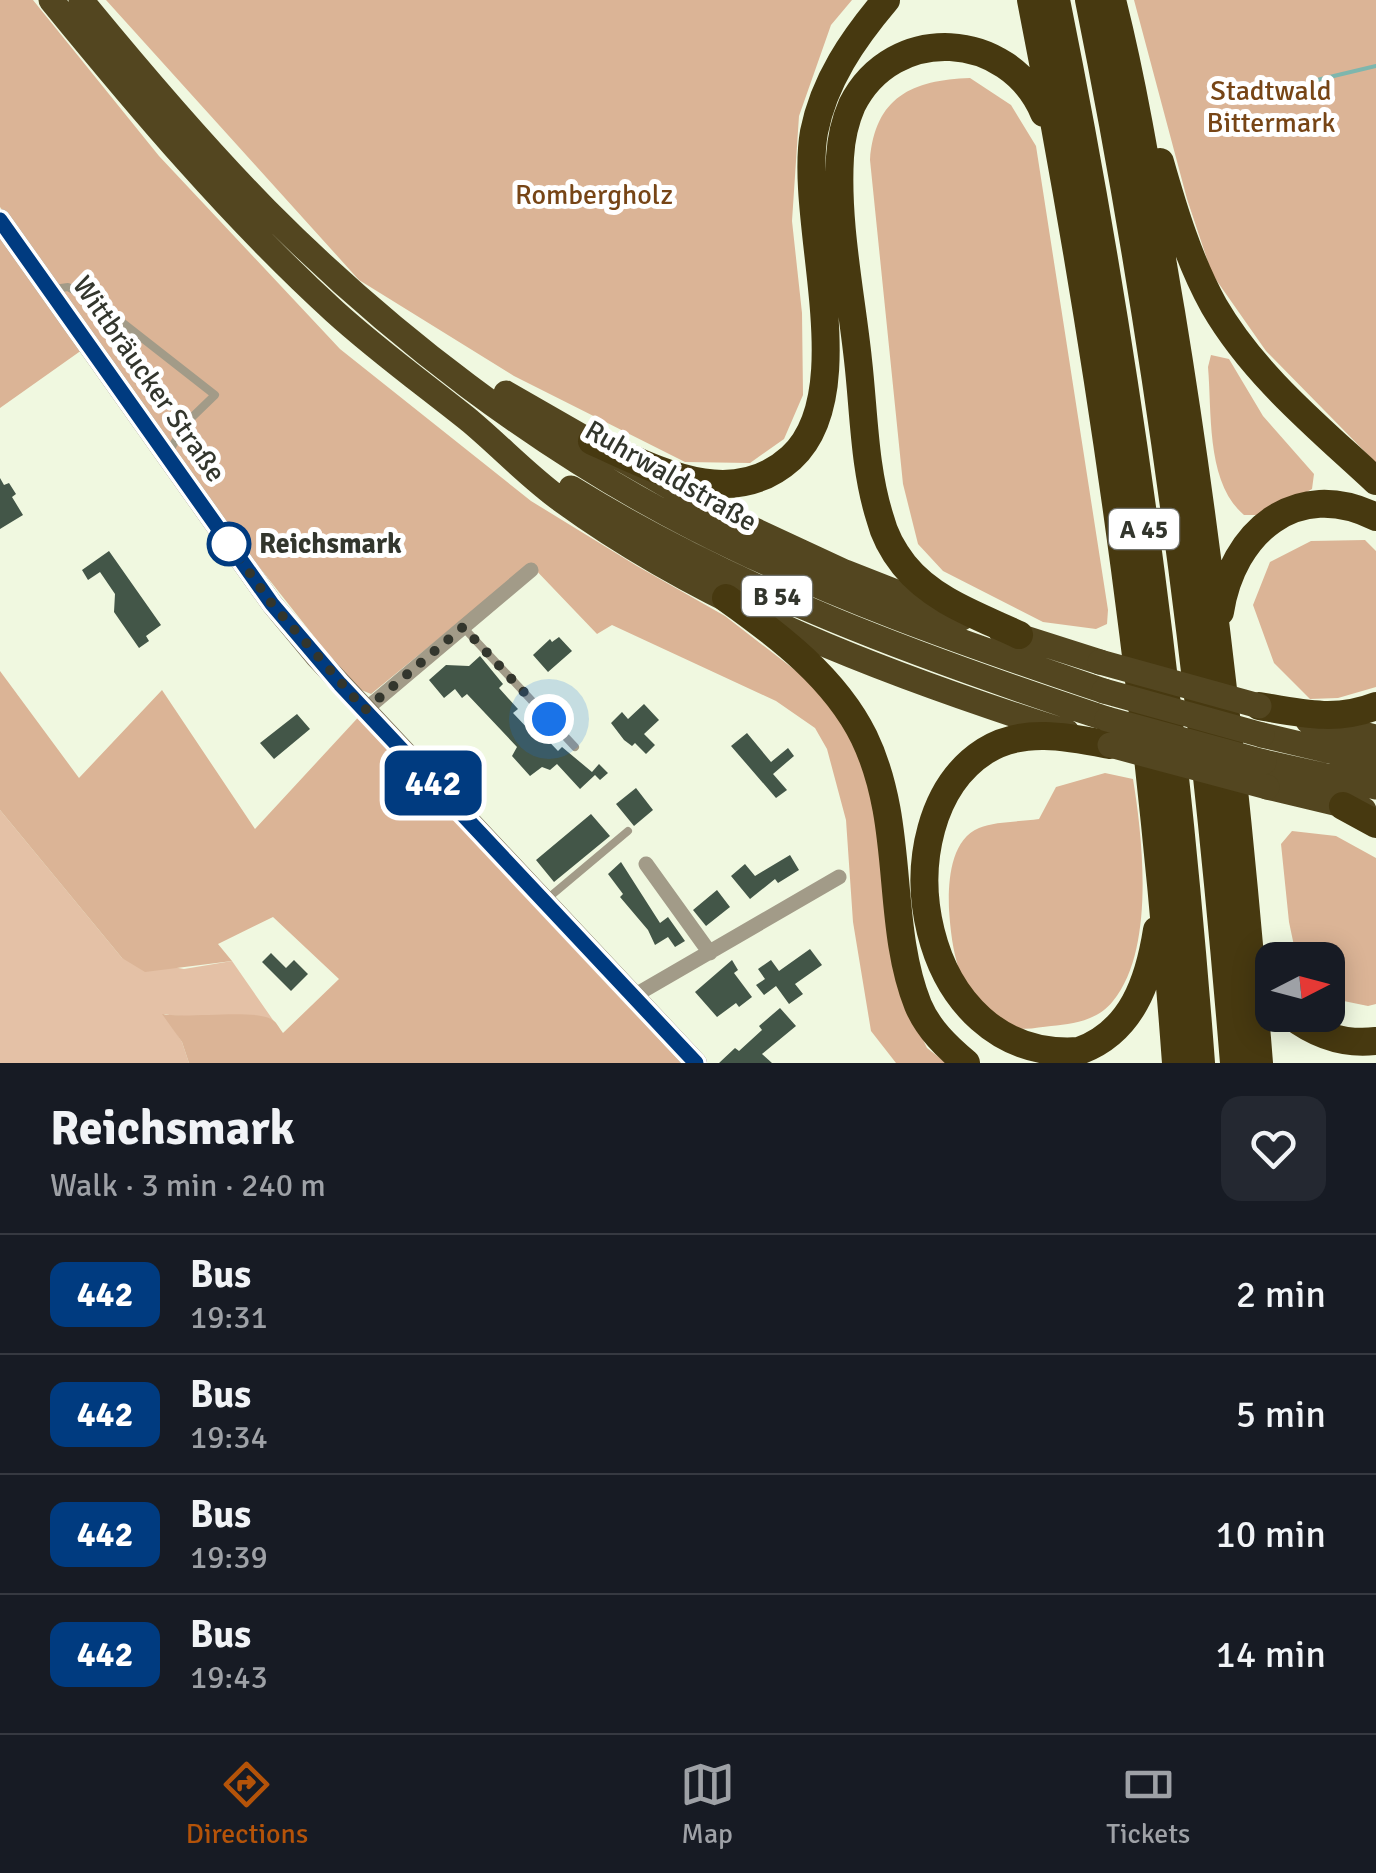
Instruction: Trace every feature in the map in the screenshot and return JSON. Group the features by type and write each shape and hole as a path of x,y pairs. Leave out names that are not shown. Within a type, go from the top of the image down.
{"highway":[{"name":"B 54","path":"51,0 157,127 292,271 368,340 471,422 584,496 683,551 772,594 1109,732"},
{"name":"Ruhrwaldstraße","path":"81,0 264,208 322,264 441,365 546,439 692,528 910,624 1104,691 1260,720 1376,762"},
{"path":"592,441 665,472 714,485 752,481 787,462 800,448 818,412 824,377 822,292 812,190 814,132 840,62 886,0"},
{"path":"1031,0 1064,164 1122,536 1160,859 1176,1063"},
{"name":"A 45","path":"1056,0 1100,234 1153,592 1180,820 1201,1063"},
{"name":"A 45","path":"1090,0 1160,399 1198,682 1234,1063"},
{"path":"1112,0 1188,250 1214,305 1266,376 1376,480"},
{"path":"1019,635 944,599 922,583 904,565 880,518 843,227 840,156 852,106 866,85 886,66 909,55 946,46 996,58 1027,82 1038,99 1064,164"},
{"path":"1125,52 1184,396 1219,656 1258,1063"},
{"path":"400,329 654,480 783,545 914,600 1260,720 1322,725 1376,736"},
{"path":"471,422 561,500 726,598 885,668 1016,715 1109,732 1266,774 1376,824"},
{"path":"1219,656 1220,614 1228,578 1235,559 1258,530 1285,513 1321,505 1355,508 1376,517"},
{"path":"726,598 814,670 864,736 890,819 909,977 932,1030 966,1063"},
{"path":"1260,720 1358,713 1376,706"},
{"path":"1109,732 1008,741 986,750 967,766 944,798 928,862 928,938 948,1004 969,1031 992,1047 1017,1056 1044,1059 1067,1056 1105,1038 1121,1024 1146,980 1158,928 1160,859"},
{"path":"1266,774 1376,787"},
{"path":"1343,806 1376,812"},
{"path":"1247,921 1255,960"},
{"path":"1318,1032 1334,1039 1376,1041"}],"main road":[{"name":"Wittbräucker Straße","path":"0,220 272,604 365,710 696,1063"}],"street":[{"path":"365,710 531,570"},
{"path":"646,864 710,954"},
{"path":"632,997 838,877"}],"lane":[{"path":"49,290 68,287 87,296 215,395 184,424 166,456"},
{"path":"463,627 575,747"},
{"path":"544,902 628,832"}],"shaded area":[{"path":"0,810 122,958 184,969 232,961 273,1020 246,1015 164,1014 182,1042 189,1063 0,1063"}],"green space":[{"path":"0,0 33,0 159,156 340,349 531,501 725,616 822,691 848,729 866,770 913,1019 927,1048 946,1063 896,1063 871,1031 853,922 846,820 827,749 815,728 776,701 612,625 597,634 530,564 371,694 354,687 196,487 0,207"},
{"name":"Rombergholz","path":"106,0 852,0 831,25 799,116 792,221 802,313 803,395 784,439 750,463 685,462 514,376 359,280"},
{"name":"Stadtwald Bittermark","path":"1134,0 1376,0 1376,463 1266,351 1212,274 1187,199"},
{"path":"970,78 1011,105 1036,146 1108,610 1107,624 1096,629 1043,622 943,571 918,544 903,484 870,160 873,138 889,107 900,96 931,83"},
{"path":"0,220 89,345 0,408"},
{"path":"1211,355 1229,359 1263,416 1314,474 1312,489 1267,515 1244,515 1223,485 1211,426"},
{"path":"1365,540 1376,551 1376,687 1338,698 1310,699 1274,663 1253,605 1270,562 1311,541"},
{"path":"0,671 79,778 162,690 255,829 365,710 696,1063 189,1063 182,1042 162,1014 264,1017 274,1021 283,1033 339,979 273,917 218,944 232,961 145,972 122,958 0,810"},
{"path":"1105,773 1133,779 1140,832 1140,924 1126,979 1113,1001 1093,1017 1060,1025 1014,1027 982,1008 971,995 957,963 949,899 956,852 969,834 979,828 1039,819 1056,787"},
{"path":"1292,831 1336,836 1376,858 1376,1004 1345,1001 1345,942 1293,942 1281,844"}],"building":[{"path":"0,478 16,494 12,497 23,515 0,529"},
{"path":"109,551 161,625 146,636 149,641 139,648 114,612 115,594 100,572 88,580 82,570"},
{"path":"559,637 572,651 548,672 533,655 550,639 552,642"},
{"path":"480,656 503,684 499,688 518,709 513,713 532,733 537,729 558,751 562,747 592,772 599,764 608,773 600,780 595,775 580,789 557,764 550,770 542,767 530,776 512,756 517,747 467,694 462,698 455,689 444,698 429,680 446,665 469,666"},
{"path":"644,704 659,720 644,734 655,745 646,754 635,743 632,746 624,740 611,723 622,712 628,719"},
{"path":"297,714 310,729 274,759 260,743"},
{"path":"747,733 771,762 788,748 794,756 773,774 787,790 776,798 731,746"},
{"path":"636,788 653,810 634,826 616,804"},
{"path":"591,814 610,836 554,882 536,860"},
{"path":"790,855 799,870 778,883 775,879 750,899 731,876 745,864 755,876"},
{"path":"621,862 660,923 668,917 685,941 675,947 668,937 655,945 608,874"},
{"path":"717,890 730,907 706,926 693,910"},
{"path":"810,949 822,965 795,984 803,994 789,1004 776,986 764,995 756,985 765,979 758,969 771,960 779,971"},
{"path":"271,953 286,968 294,960 308,974 291,991 262,962"},
{"path":"732,960 738,970 734,973 752,997 717,1017 695,992"},
{"path":"780,1008 796,1026 762,1054 772,1063 719,1063 735,1048 739,1051"}],"waterway":[{"path":"1317,80 1376,66"},
{"path":"1254,91 1293,100"}],"bus line":[{"name":"442","path":"0,220 272,604 340,684 696,1063"}],"place":[{"name":"Reichsmark","path":"229,544"}],"route":[{"path":"229,544 272,604 365,710 463,627 549,719"}]}
